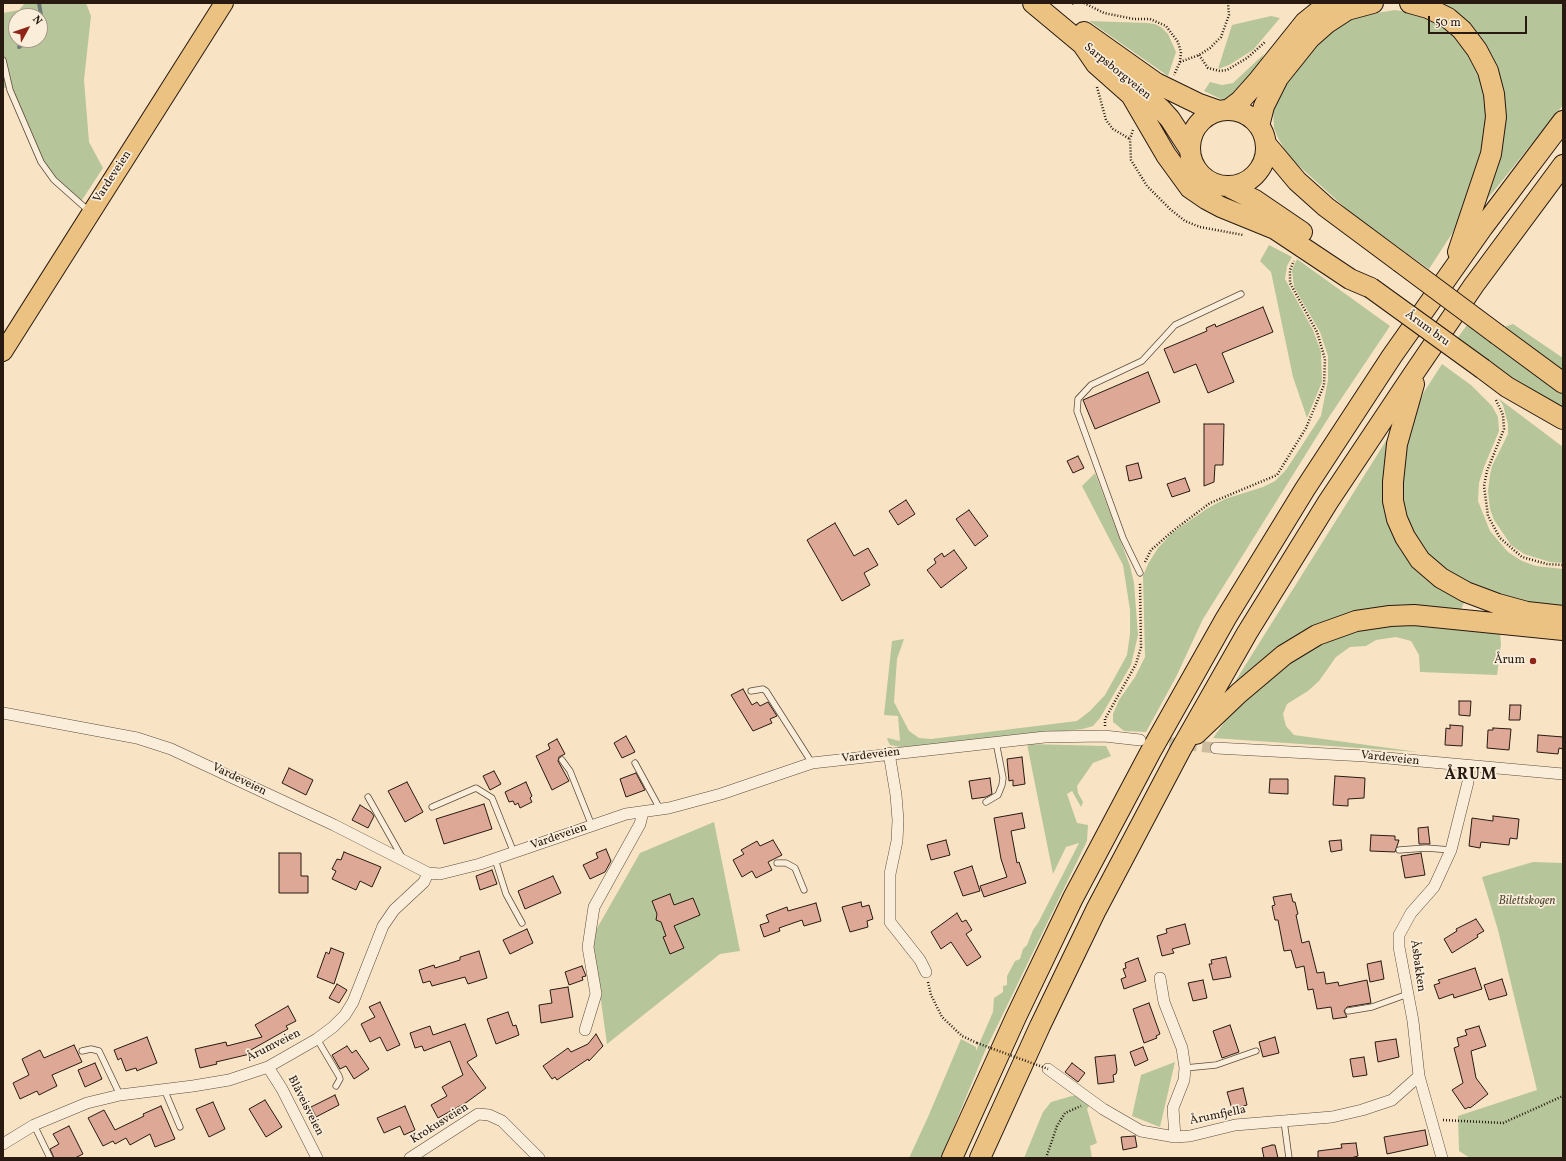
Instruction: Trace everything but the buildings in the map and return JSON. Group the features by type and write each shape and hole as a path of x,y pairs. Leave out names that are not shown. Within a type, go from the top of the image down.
{"highway":[{"name":"Sarpsborgveien","path":"1033,3 1160,108 1170,119 1190,150"},
{"name":"Sarpsborgveien","path":"1050,3 1084,32 1156,83 1199,104 1223,110"},
{"path":"1330,3 1305,22 1248,91 1223,110 1209,114 1194,129 1190,140 1192,161 1198,171 1206,179 1216,184 1227,186 1238,185 1248,181 1256,174 1262,165 1265,154 1262,135 1264,106 1278,78 1310,38 1327,23 1347,10 1372,3"},
{"path":"1410,3 1428,8 1448,18 1462,30 1477,50 1488,71 1494,94 1496,117 1491,154 1449,275"},
{"path":"1083,45 1096,64 1122,85 1131,95 1166,155 1190,188 1216,204 1275,229 1350,279 1371,288"},
{"path":"1223,110 1245,114 1297,181 1326,207 1563,383"},
{"path":"952,1158 1016,1017 1067,911 1162,730 1226,618 1306,489 1388,363 1449,275 1563,121"},
{"path":"980,1158 1065,973 1181,749 1247,633 1358,456 1422,361 1474,285 1563,165"},
{"path":"1227,186 1276,213 1354,272 1371,288"},
{"name":"Årum bru","path":"1371,288 1506,387 1563,419"},
{"path":"1422,361 1401,427 1394,464 1393,502 1397,519 1405,537 1420,560 1441,578 1466,592 1498,604 1527,612 1563,616"},
{"path":"1181,749 1239,693 1284,655 1317,635 1356,621 1390,616 1414,615 1563,630"}],"main road":[{"name":"Vardeveien","path":"3,352 90,212 224,3"}],"street":[{"name":"Vardeveien","path":"3,713 137,738 171,749 334,825 428,873 440,874 463,869 514,853 626,814 660,809 721,794 812,763 889,753 1045,737 1104,736 1140,740"},
{"name":"Vardeveien","path":"1216,748 1365,756 1469,767 1563,774"},
{"path":"889,753 896,794 898,820 897,841 890,874 890,922 920,960 926,972"},
{"name":"Åsbakken","path":"1442,1158 1419,1076 1413,1021 1399,947 1399,935 1411,913 1434,887 1451,850 1468,782 1469,767"},
{"path":"585,1030 596,994 588,947 594,907 640,824 643,812"},
{"name":"Årumveien","path":"3,1144 34,1125 87,1103 120,1095 229,1080 268,1067 317,1039 333,1028 345,1015 353,1002 383,926 394,910 424,882 428,873"},
{"name":"Årumfjella","path":"1160,978 1164,1002 1182,1048 1185,1068 1184,1080 1173,1108 1175,1137 1190,1136 1235,1125 1332,1117 1362,1110 1392,1100 1419,1076"},
{"name":"Blåveisveien","path":"268,1067 282,1089 317,1158"},
{"path":"1048,1069 1104,1109 1141,1131 1175,1137"},
{"name":"Krokusveien","path":"410,1158 478,1114 489,1115 502,1122 540,1158"}],"lane":[{"path":"3,60 10,90 41,162 54,180 90,212"},
{"path":"1140,573 1123,538 1077,411 1078,399 1091,385 1142,362 1175,325 1241,294"},
{"path":"751,691 763,689 766,691 812,763"},
{"path":"986,802 998,795 1003,778 996,742"},
{"path":"562,760 570,771 592,826"},
{"path":"635,763 660,809"},
{"path":"432,807 476,788 492,798 514,853"},
{"path":"368,797 404,861"},
{"path":"1399,850 1426,848 1451,850"},
{"path":"495,859 506,894 522,923"},
{"path":"777,863 786,863 795,868 804,890"},
{"path":"1348,1011 1372,1007 1408,994"},
{"path":"317,1039 339,1076 340,1079 336,1086"},
{"path":"82,1051 91,1049 99,1052 120,1095"},
{"path":"1185,1068 1216,1065 1256,1051"},
{"path":"164,1089 180,1127"},
{"path":"1284,1121 1289,1158"},
{"path":"34,1125 50,1158"}],"path":[{"path":"1084,3 1111,14 1134,19 1150,19 1160,22 1173,32 1181,52 1180,62 1172,79"},
{"path":"1180,62 1199,55 1210,48 1221,37 1229,15 1228,3"},
{"path":"1199,55 1208,68 1220,71 1226,70 1247,58 1265,42"},
{"path":"1096,82 1106,120 1113,129 1130,139"},
{"path":"1104,736 1105,719 1136,664 1141,647 1140,573 1151,550 1174,530 1210,504 1277,475 1306,428 1324,385 1325,359 1318,332 1290,283 1290,270 1296,258"},
{"path":"1494,397 1503,415 1504,429 1487,471 1484,486 1488,516 1500,538 1522,557 1547,564 1563,565"},
{"path":"926,972 931,995 942,1017 962,1036 1048,1069"},
{"path":"1431,1119 1503,1123 1563,1096"},
{"path":"1046,1158 1057,1126 1065,1113 1081,1106 1104,1109"}],"green space":[{"path":"25,3 86,3 91,16 84,80 89,142 103,168 80,203 54,180 41,162 10,90 3,87 3,13 8,12 8,48 48,48 48,8 21,8"},
{"path":"1432,3 1563,3 1563,105 1481,207 1501,92"},
{"path":"1395,10 1420,14 1445,25 1473,55 1488,101 1488,131 1468,198 1453,232 1429,269 1351,213 1289,157 1274,128 1273,110 1283,87 1324,35 1358,16"},
{"path":"1271,16 1280,18 1253,50 1229,65 1218,69 1232,25"},
{"path":"1089,21 1147,23 1155,24 1161,27 1168,34 1176,52 1168,76"},
{"path":"1264,54 1255,72 1239,94 1225,101 1204,91 1210,82 1222,85 1233,83"},
{"path":"1269,245 1292,257 1287,266 1285,279 1313,330 1321,352 1322,382 1307,418 1293,377 1271,272 1260,261"},
{"path":"1297,259 1390,326 1329,417 1203,619 1176,677 1146,732 1124,731 1113,722 1113,714 1119,700 1135,677 1145,657 1143,576 1148,564 1158,548 1172,533 1208,508 1225,499 1263,487 1275,481 1286,470 1321,416 1328,380 1328,356 1320,332 1294,287 1292,270"},
{"path":"1513,324 1563,358 1563,370 1504,327"},
{"path":"1467,325 1563,393 1563,411 1531,395 1456,340"},
{"path":"1442,364 1471,385 1492,406 1498,417 1499,431 1479,483 1478,501 1490,531 1508,552 1522,561 1536,566 1563,569 1563,610 1553,610 1471,588 1442,570 1414,539 1404,512 1400,471 1412,421 1424,392"},
{"path":"1498,398 1563,447 1563,563 1550,562 1524,554 1511,545 1494,520 1490,509 1488,491 1490,475 1492,466 1508,434 1508,424 1503,405"},
{"path":"1394,428 1387,509 1465,600 1459,615 1386,610 1231,688"},
{"path":"1095,473 1130,566 1134,583 1138,635 1131,665 1100,718 1093,726 1083,729 939,745 901,747 890,745 887,739 888,738 900,741 898,716 884,715 892,641 904,639 897,659 894,702 909,731 919,738 931,739 1077,721 1090,711 1105,695 1127,655 1130,634 1130,610 1123,565 1082,486"},
{"path":"1382,622 1500,632 1501,644 1497,675 1420,672 1419,655 1411,641 1396,637 1376,640 1366,646 1350,647 1336,657 1319,681 1308,691 1287,704 1283,714 1286,726 1294,735 1418,752 1213,738 1234,709 1296,655 1345,630"},
{"path":"1027,744 1106,746 1111,756 1093,763 1077,786 1078,793 1083,802 1081,807 1072,791 1067,794 1077,823 1088,825 1087,841 985,1051 941,1158 909,1158 961,1039 976,1047 976,1051 993,1012 994,998 1003,992 1003,986 1007,985 1007,976 1015,961 1020,959 1023,949 1027,945 1033,930 1079,843 1066,847 1053,874"},
{"path":"714,822 740,951 720,954 607,1044 592,937 640,853"},
{"name":"Bilettskogen","path":"1533,862 1563,863 1563,1158 1470,1158 1459,1151 1458,1116 1537,1090 1498,930 1482,877"},
{"path":"1175,1062 1160,1127 1132,1116 1141,1075"},
{"path":"1072,1096 1082,1096 1091,1103 1087,1109 1097,1143 1090,1146 1092,1158 1024,1158 1043,1112 1051,1102"}],"waterway":[{"path":"39,3 40,8"}],"tunnel":[{"path":"1153,741 1216,748"}],"place":[{"name":"Årum","path":"1533,661"}],"district":[{"name":"ÅRUM","path":"1471,776"}]}
